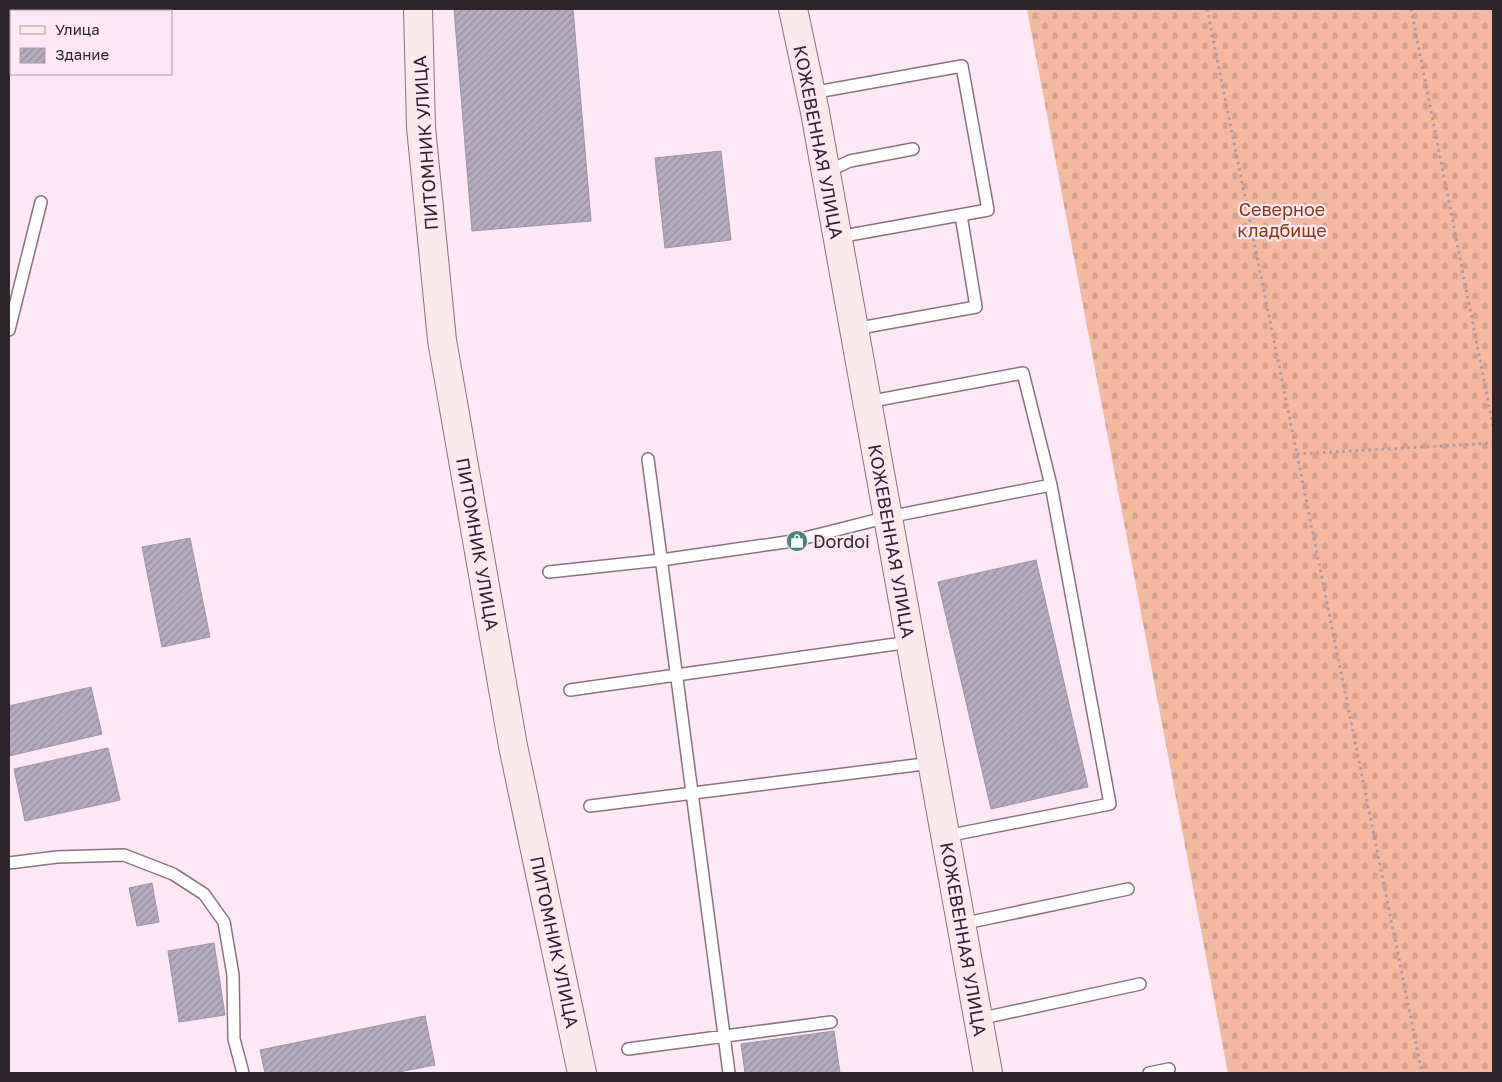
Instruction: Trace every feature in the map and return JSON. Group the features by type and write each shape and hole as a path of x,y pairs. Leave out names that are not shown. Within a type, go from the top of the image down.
{"street":[{"name":"ПИТОМНИК УЛИЦА","path":"418,9 421,127 442,340 514,746 582,1073"},
{"name":"КОЖЕВЕННАЯ УЛИЦА","path":"793,9 838,237 988,1073"}],"lane":[{"path":"811,93 962,66 988,210 838,237"},
{"path":"826,172 850,161 913,148"},
{"path":"9,330 42,202"},
{"path":"854,329 976,307 961,215"},
{"path":"867,402 1022,373 1051,485 1110,804 945,836"},
{"path":"648,459 729,1073"},
{"path":"549,572 662,560 793,541 888,517 1051,485"},
{"path":"570,690 910,642"},
{"path":"590,806 932,763"},
{"path":"9,862 57,857 124,855 173,874 204,894 224,922 233,975 234,1039 243,1073"},
{"path":"961,924 1128,889"},
{"path":"978,1019 1140,984"},
{"path":"628,1049 831,1022"},
{"path":"1149,1073 1168,1069"}],"path":[{"path":"1207,9 1422,1073"},
{"path":"1411,9 1493,426"},
{"path":"1296,454 1493,443"}],"green space":[{"name":"Северное кладбище","path":"1027,9 1493,9 1493,1073 1228,1073"}],"building":[{"path":"454,9 573,9 591,221 472,231"},
{"path":"721,151 731,240 665,248 655,158"},
{"path":"190,538 210,637 162,647 142,547"},
{"path":"1036,560 1088,787 991,809 938,582"},
{"path":"91,687 102,734 9,756 9,706"},
{"path":"108,748 120,800 25,821 14,769"},
{"path":"152,883 159,922 137,926 129,888"},
{"path":"214,943 225,1015 179,1022 168,951"},
{"path":"425,1016 435,1065 393,1073 265,1073 260,1050"},
{"path":"834,1031 840,1073 745,1073 741,1044"}],"place":[{"name":"Dordoi","path":"797,541"}]}
